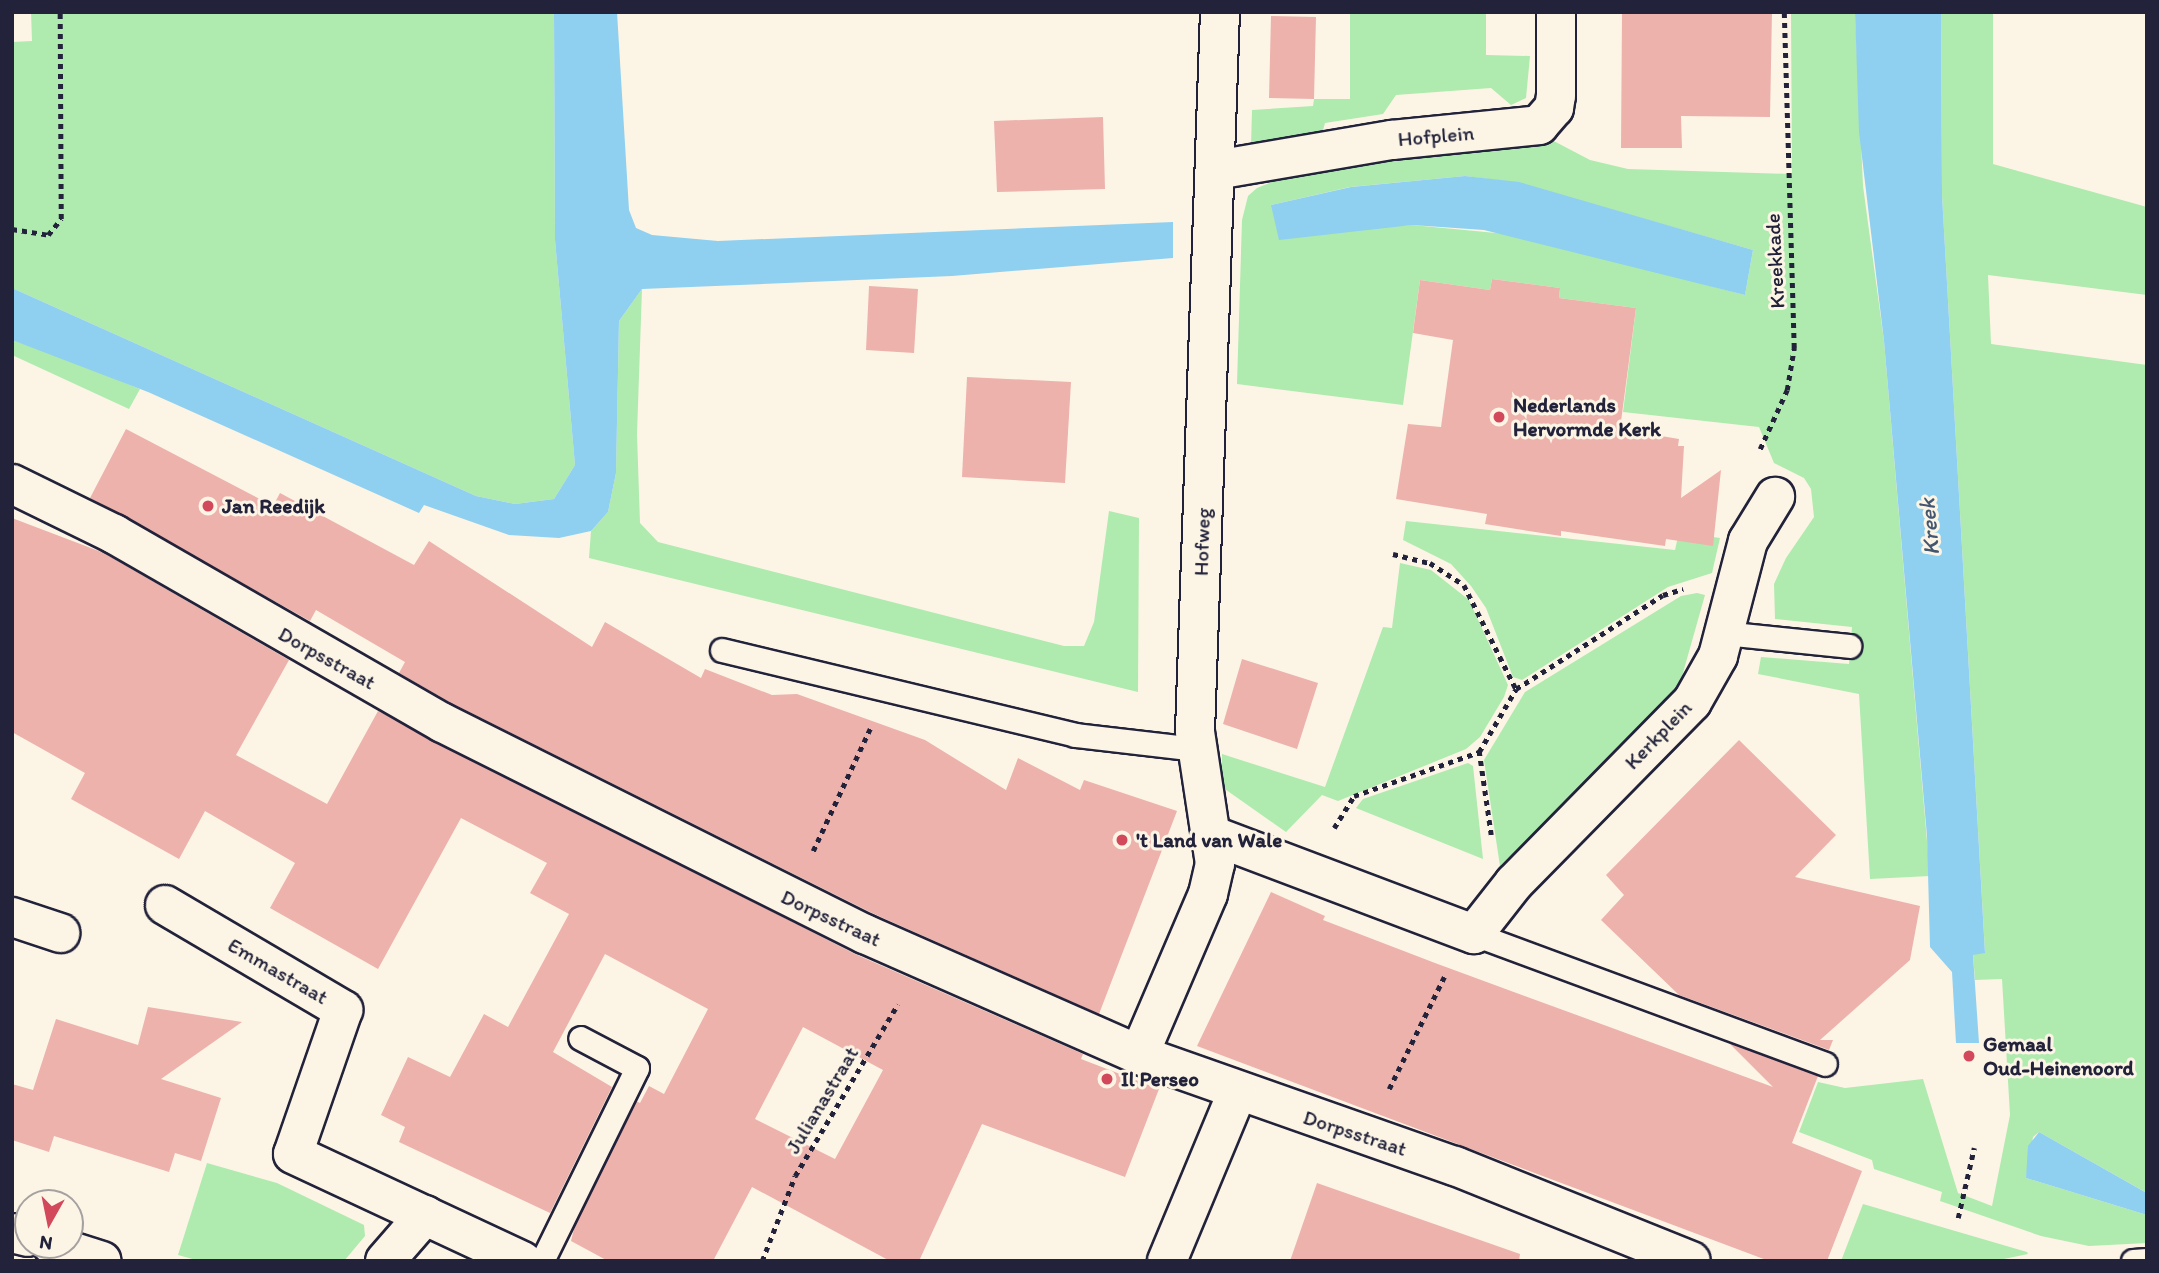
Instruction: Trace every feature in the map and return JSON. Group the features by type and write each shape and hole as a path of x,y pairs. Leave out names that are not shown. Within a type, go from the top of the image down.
{"street":[{"name":"Hofweg","path":"1139,1055 1208,894 1215,864 1214,836 1196,749 1220,12"},
{"name":"Hofplein","path":"1216,170 1392,140 1539,125 1554,108 1556,96 1556,12"},
{"name":"Dorpsstraat","path":"12,484 114,534 443,723 790,899 1139,1055 1237,1093 1369,1136 1645,1252 1691,1261"},
{"name":"Kerkplein","path":"1474,934 1514,883 1692,702 1712,671 1748,541 1775,497"},
{"path":"1214,836 1474,934"},
{"name":"Emmastraat","path":"165,905 343,1010 293,1154 522,1261"},
{"path":"12,917 60,933"},
{"path":"1167,1261 1237,1093"},
{"path":"385,1261 425,1215"},
{"path":"84,1255 102,1261"}],"lane":[{"path":"1724,633 1849,646"},
{"path":"722,650 1075,735 1196,749"},
{"path":"1474,934 1825,1064"},
{"path":"542,1261 637,1068 580,1038"},
{"path":"2133,1261 2147,1260"}],"path":[{"path":"12,229 48,235 61,219 60,12"},
{"name":"Kreekkade","path":"1775,497 1762,479 1758,453 1787,390 1794,348 1784,12"},
{"path":"1393,554 1430,563 1464,585 1516,689"},
{"path":"1514,883 1492,867 1493,852 1479,752 1516,689 1663,595 1706,582 1735,585"},
{"path":"790,899 888,691"},
{"path":"1311,873 1354,796 1479,752"},
{"path":"1369,1136 1429,1003 1474,934"},
{"name":"Julianastraat","path":"761,1261 795,1176 924,961"},
{"path":"1958,1218 1974,1148"}],"green space":[{"path":"31,12 554,12 555,240 575,465 554,499 515,504 476,496 12,288 12,42 32,41"},
{"path":"1350,12 1486,12 1486,55 1530,56 1526,98 1511,105 1491,88 1396,95 1383,114 1325,123 1322,134 1251,146 1252,110 1313,106 1314,99 1350,99"},
{"path":"1791,12 1855,12 1863,186 1884,341 1930,876 1870,879 1859,694 1758,674 1761,657 1849,664 1852,627 1775,619 1774,584 1786,558 1814,517 1811,489 1804,478 1774,463 1759,427 1623,412 1636,308 1559,298 1560,288 1492,279 1490,290 1420,280 1403,405 1237,384 1242,220 1248,196 1257,188 1309,167 1548,138 1590,160 1628,169 1792,174","holes":["1465,176 1519,183 1753,250 1745,295 1517,235 1412,225 1357,228 1271,205 1350,187"]},
{"path":"1941,12 1993,12 1993,164 2147,207 2147,295 1988,275 1991,344 2147,365 2147,1193 2039,1132 2033,1137 2026,1178 2147,1215 2147,1243 2089,1246 2041,1236 1940,1201 1942,1192 1874,1169 1872,1160 1799,1132 1818,1082 1845,1088 1923,1079 1958,1193 1992,1206 2010,1115 2002,979 1975,980 1973,954 1985,952 1942,195"},
{"path":"642,289 637,434 640,523 658,542 1064,646 1084,646 1094,622 1109,511 1139,518 1138,692 589,558 591,531 608,512 616,473 619,321"},
{"path":"12,340 140,389 129,409 12,355"},
{"path":"1406,521 1675,550 1679,532 1720,538 1712,573 1668,587 1522,680 1513,677 1486,608 1471,586 1451,564 1403,540"},
{"path":"1400,563 1431,570 1469,600 1508,685 1504,697 1480,737 1466,749 1338,801 1322,795 1286,832 1222,787 1222,754 1325,787 1383,627 1392,628"},
{"path":"1697,593 1705,595 1677,694 1500,866 1484,760 1525,692 1681,596"},
{"path":"1468,763 1473,766 1483,859 1356,808 1363,799"},
{"path":"207,1163 277,1183 364,1225 365,1236 344,1261 200,1261 178,1255"},
{"path":"1863,1204 2028,1254 1994,1261 1841,1261"}],"water":[{"path":"554,12 617,12 629,210 636,228 652,235 718,241 1173,222 1173,258 952,276 642,289 619,321 616,473 608,512 591,531 559,538 509,535 424,505 419,513 148,392 12,340 12,288 476,496 515,504 554,499 575,465 555,240"},
{"name":"Kreek","path":"1855,12 1941,12 1942,195 1985,953 1973,955 1979,1043 1956,1043 1952,972 1930,947 1927,836 1884,341 1859,132"},
{"path":"1465,176 1519,182 1753,250 1745,295 1484,230 1412,225 1279,240 1271,205 1351,187"},
{"path":"2039,1132 2145,1192 2147,1215 2026,1178 2028,1146"}],"building":[{"path":"1622,12 1772,12 1770,117 1681,116 1682,148 1621,148"},
{"path":"1271,16 1316,17 1314,99 1269,98"},
{"path":"1103,117 1105,189 997,192 994,121"},
{"name":"Nederlands Hervormde Kerk","path":"1492,279 1560,288 1559,298 1636,308 1620,429 1679,439 1678,446 1684,446 1681,498 1721,470 1713,546 1666,539 1665,546 1561,531 1561,536 1485,524 1487,514 1396,499 1408,424 1441,427 1453,340 1413,333 1420,280 1490,290"},
{"path":"869,286 918,289 914,353 866,350"},
{"path":"967,377 1071,382 1065,483 962,477"},
{"path":"126,429 273,506 280,493 414,565 429,541 592,647 605,622 701,678 705,669 772,695 797,694 925,740 1006,790 1018,758 1080,790 1084,780 1177,811 1099,1014 874,914 453,704 399,673 405,662 316,610 310,621 90,498"},
{"path":"12,518 104,553 289,660 236,755 327,804 378,711 855,954 1083,1054 1081,1059 1159,1089 1125,1177 982,1124 919,1261 890,1261 752,1187 713,1261 608,1261 571,1241 575,1225 636,1101 640,1103 649,1086 664,1094 708,1009 605,954 553,1052 612,1087 550,1213 399,1142 405,1127 381,1115 408,1057 450,1077 484,1014 508,1027 569,914 530,893 547,863 461,818 378,969 270,908 295,863 205,811 179,859 71,799 85,773 12,732","holes":["803,1027 883,1070 835,1159 755,1119"]},
{"path":"1242,659 1318,683 1297,749 1223,724"},
{"path":"1739,740 1836,835 1795,877 1920,906 1910,960 1820,1040 1833,1040 1829,1050 1679,995 1601,920 1624,895 1606,875"},
{"path":"1271,892 1325,916 1323,920 1773,1087 1729,1043 1818,1076 1792,1143 1862,1171 1827,1261 1769,1261 1197,1046"},
{"path":"148,1007 242,1022 161,1079 221,1098 201,1161 175,1153 169,1172 54,1136 49,1152 12,1140 12,1084 33,1090 56,1019 138,1045"},
{"path":"1317,1183 1520,1254 1519,1261 1290,1261"}],"place":[{"name":"Nederlands Hervormde Kerk","path":"1499,417"},
{"name":"Jan Reedijk","path":"208,506"},
{"name":"'t Land van Wale","path":"1122,840"},
{"name":"Gemaal Oud-Heinenoord","path":"1969,1056"},
{"name":"Il Perseo","path":"1107,1079"}]}
